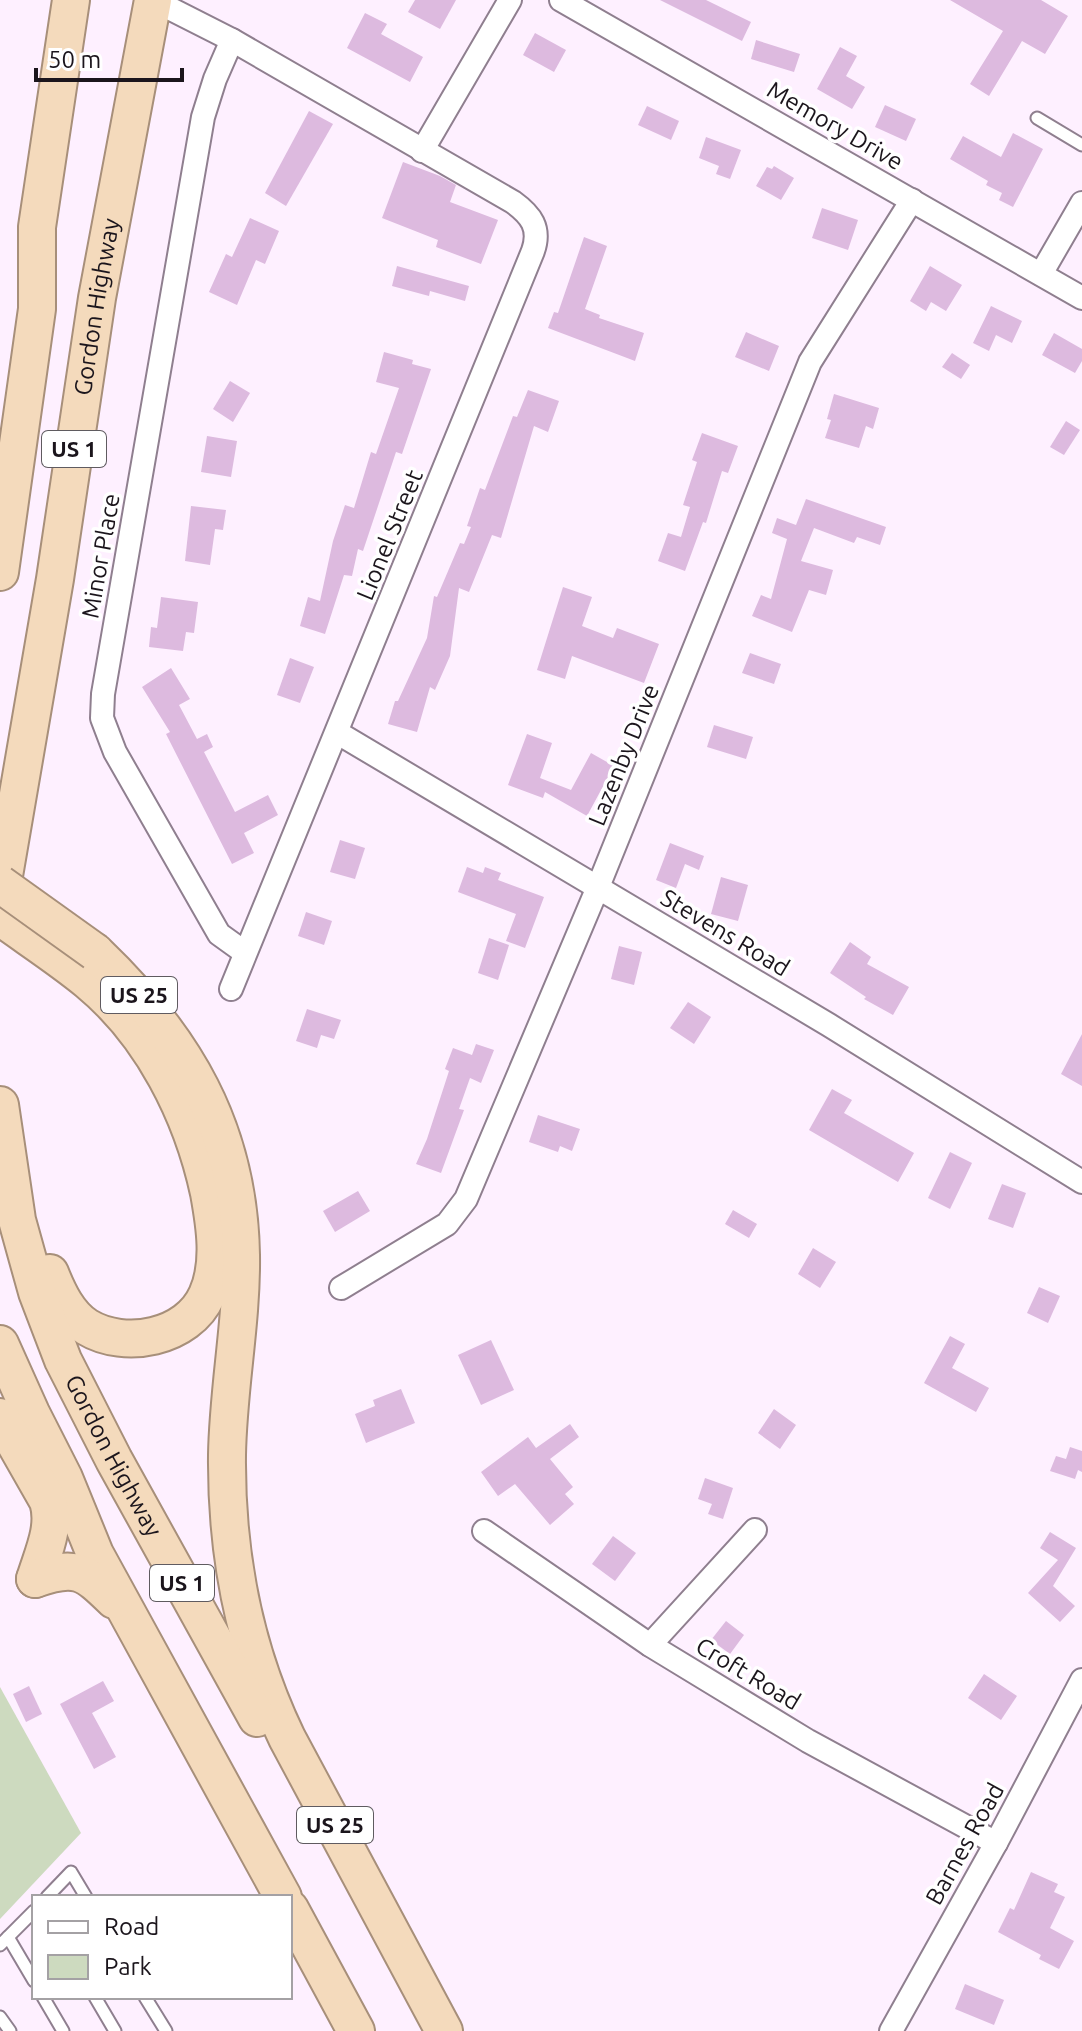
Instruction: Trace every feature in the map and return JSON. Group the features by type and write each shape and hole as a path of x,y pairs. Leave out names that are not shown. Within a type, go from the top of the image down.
{"highway":[{"name":"US 1","path":"0,572 37,309 37,227 71,0"},
{"name":"Gordon Highway","path":"0,899 55,579 97,298 153,0"},
{"path":"0,463 22,299 37,227"},
{"name":"US 25","path":"0,884 92,967 138,995 176,1044 204,1091 230,1167 238,1212 241,1255 229,1414 228,1502 233,1564 256,1663 287,1738 444,2031"},
{"path":"0,917 92,967 158,1062 187,1119 212,1210 216,1248 214,1276 207,1295 199,1310 188,1320 167,1332 122,1339 104,1335 73,1315 61,1298 47,1262 0,1077"},
{"name":"Gordon Highway","path":"0,1105 11,1186 27,1256 37,1292 78,1393 401,1983 438,2031"},
{"name":"US 1","path":"0,1344 64,1478 95,1554 282,1895"},
{"path":"0,1397 45,1478 95,1554"},
{"path":"0,1417 52,1513 35,1579 59,1572 87,1574 128,1614"},
{"path":"292,1913 356,2031"}],"street":[{"name":"Lionel Street","path":"153,0 232,40 524,210 534,223 537,241 231,989"},
{"path":"422,151 510,0"},
{"name":"Memory Drive","path":"561,0 1082,298"},
{"name":"Minor Place","path":"232,40 203,117 103,694 102,718 115,752 219,934 244,952"},
{"name":"Lazenby Drive","path":"341,1288 447,1224 466,1199 598,887 810,362 912,200"},
{"path":"1041,274 1082,203"},
{"name":"Stevens Road","path":"338,733 816,1017 1082,1182"},
{"path":"650,1645 755,1530"},
{"name":"Croft Road","path":"484,1531 650,1645 808,1741 996,1843"},
{"name":"Barnes Road","path":"891,2031 1082,1680"}],"lane":[{"path":"1037,118 1082,145"},
{"path":"49,1895 71,1872 85,1895"},
{"path":"32,1913 4,1941 32,1978"},
{"path":"44,1999 63,2031"},
{"path":"96,1999 115,2031"},
{"path":"146,1999 166,2031"},
{"path":"0,2017 10,2031"}],"green space":[{"path":"0,1687 81,1833 0,1919"}],"building":[{"path":"415,0 456,0 440,29 408,12"},
{"path":"660,0 706,0 751,22 742,41"},
{"path":"950,0 1041,0 1068,16 1045,54 1022,41 989,96 970,84 1003,31"},
{"path":"365,13 387,24 381,34 423,57 410,82 347,48"},
{"path":"535,33 566,50 554,72 523,55"},
{"path":"756,40 800,54 794,72 751,59"},
{"path":"840,47 857,56 846,76 865,87 852,109 817,89"},
{"path":"885,105 916,119 906,141 875,127"},
{"path":"647,106 679,121 671,140 638,125"},
{"path":"309,111 333,124 286,206 265,193"},
{"path":"1013,133 1043,149 1013,207 999,200 1002,193 986,185 988,181 950,159 963,136 1001,157"},
{"path":"706,137 741,150 730,179 716,174 719,166 699,158"},
{"path":"403,162 456,185 450,202 498,220 481,264 436,247 438,240 382,218"},
{"path":"774,166 794,178 781,200 756,186 767,167 772,169"},
{"path":"822,208 858,220 848,250 812,238"},
{"path":"250,218 279,231 265,264 256,260 237,305 209,292 226,254 232,257"},
{"path":"584,237 607,246 585,309 600,315 599,318 644,333 635,361 548,328 554,312 558,313"},
{"path":"397,266 469,286 465,301 430,291 429,296 392,286"},
{"path":"930,266 962,285 946,311 931,302 926,311 910,301"},
{"path":"991,306 1022,321 1012,343 996,335 989,351 973,343"},
{"path":"746,332 779,346 769,371 735,357"},
{"path":"1054,333 1082,349 1082,361 1075,373 1042,355"},
{"path":"384,352 431,369 402,454 396,452 363,551 358,549 352,576 344,575 325,634 300,626 308,597 320,601 333,541 345,505 354,508 371,452 376,454 399,388 376,382"},
{"path":"952,353 970,365 961,379 942,367"},
{"path":"230,381 250,393 233,422 213,409"},
{"path":"528,390 559,401 548,432 534,426 501,538 492,535 469,592 459,588 450,656 435,690 430,687 417,732 388,724 395,701 398,701 427,638 434,596 437,597 460,543 464,544 480,488 485,490 513,416 517,417"},
{"path":"834,394 879,408 873,429 866,426 859,448 825,438"},
{"path":"1066,421 1080,430 1064,455 1050,447"},
{"path":"702,433 738,446 728,473 722,471 706,523 703,522 685,571 658,561 668,533 681,537 690,507 683,505 697,462 692,460"},
{"path":"207,436 237,441 231,477 201,472"},
{"path":"806,499 886,527 880,545 857,537 854,543 814,528 801,561 833,570 826,595 809,590 792,632 752,616 761,595 771,599 787,539 772,533 777,518 796,525"},
{"path":"191,506 226,510 223,530 215,529 210,565 185,561"},
{"path":"563,587 592,597 582,626 613,638 617,628 659,644 644,683 572,656 565,679 537,670"},
{"path":"161,597 198,602 194,633 186,632 183,651 149,647 151,627 157,628"},
{"path":"750,653 781,664 774,684 742,673"},
{"path":"290,658 314,667 300,703 277,695"},
{"path":"171,668 190,699 179,705 197,739 207,734 213,747 204,752 235,812 268,795 278,815 244,833 254,853 232,864 166,734 170,732 142,687"},
{"path":"714,725 753,737 746,759 707,747"},
{"path":"527,734 552,743 540,778 571,790 591,753 614,766 587,816 545,792 543,798 508,785"},
{"path":"340,840 365,848 355,879 330,872"},
{"path":"670,843 704,856 699,870 685,864 676,888 656,880"},
{"path":"467,867 483,873 485,867 501,873 498,880 544,897 525,948 506,941 516,914 458,892"},
{"path":"721,877 748,885 738,921 711,914"},
{"path":"306,912 332,921 324,945 298,936"},
{"path":"489,938 509,945 498,980 478,973"},
{"path":"850,942 871,957 867,964 909,987 893,1015 864,999 866,997 830,973"},
{"path":"619,946 642,952 634,985 611,979"},
{"path":"688,1002 711,1017 694,1044 670,1028"},
{"path":"307,1009 341,1020 334,1039 321,1035 317,1048 296,1041"},
{"path":"1082,1034 1082,1086 1061,1074"},
{"path":"476,1044 494,1050 481,1083 470,1078 459,1109 464,1110 441,1173 416,1164 449,1071 445,1069 453,1048 472,1055"},
{"path":"832,1089 852,1100 844,1113 914,1153 898,1182 809,1130"},
{"path":"538,1115 580,1129 572,1151 560,1146 558,1152 529,1142"},
{"path":"950,1152 972,1163 950,1209 928,1198"},
{"path":"1002,1184 1026,1193 1013,1228 988,1219"},
{"path":"358,1191 370,1211 335,1232 323,1211"},
{"path":"733,1210 757,1224 749,1238 725,1224"},
{"path":"813,1248 836,1262 820,1288 798,1274"},
{"path":"1039,1287 1060,1296 1048,1323 1027,1313"},
{"path":"950,1336 965,1344 952,1368 989,1388 976,1412 924,1383"},
{"path":"491,1340 514,1390 481,1405 458,1355"},
{"path":"401,1389 415,1423 366,1443 355,1414 375,1406 373,1400"},
{"path":"774,1409 796,1425 780,1449 758,1433"},
{"path":"570,1424 579,1437 550,1459 573,1487 565,1494 574,1504 550,1525 515,1484 498,1496 481,1472 528,1437 536,1448"},
{"path":"1070,1447 1082,1451 1082,1472 1078,1470 1075,1479 1050,1471 1056,1456 1066,1459"},
{"path":"705,1478 733,1488 723,1519 708,1514 712,1504 698,1499"},
{"path":"1050,1532 1076,1548 1053,1586 1075,1606 1060,1622 1028,1593 1058,1560 1040,1548"},
{"path":"613,1536 636,1553 615,1581 592,1564"},
{"path":"726,1621 744,1635 730,1654 711,1640"},
{"path":"984,1674 1017,1696 1001,1720 968,1698"},
{"path":"103,1681 114,1701 92,1713 116,1757 94,1769 60,1704"},
{"path":"29,1686 42,1714 26,1722 13,1694"},
{"path":"1031,1872 1058,1884 1054,1892 1065,1897 1050,1928 1074,1941 1059,1969 1039,1959 1041,1955 998,1932 1010,1908 1014,1910"},
{"path":"965,1984 1004,2000 994,2025 955,2009"}]}
